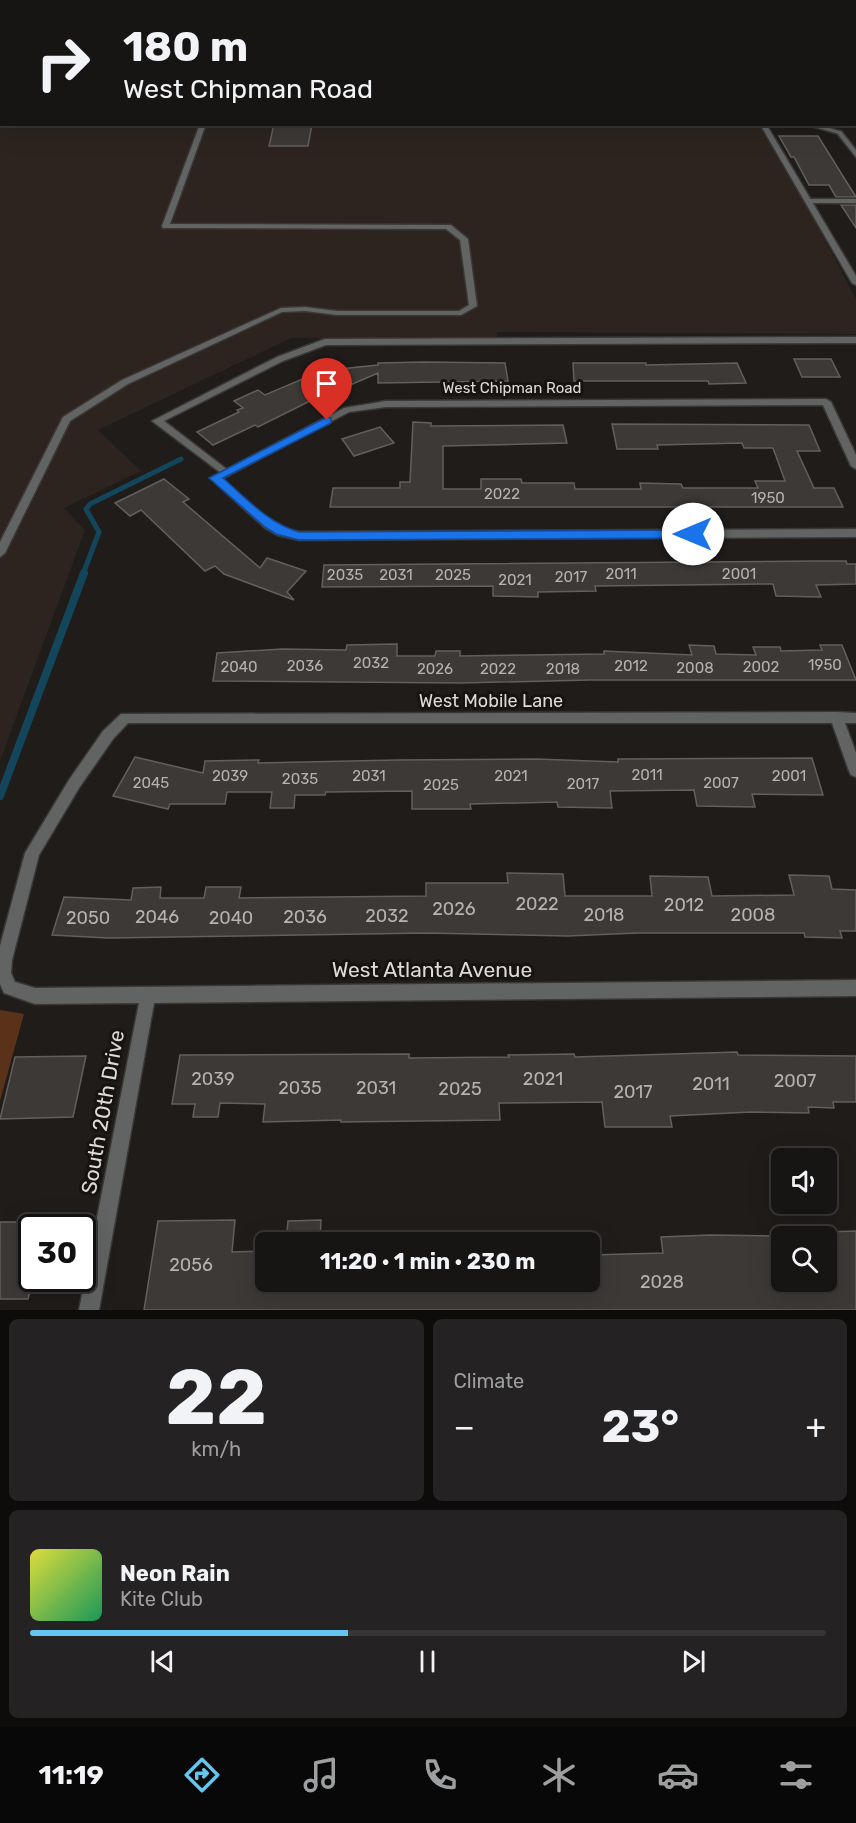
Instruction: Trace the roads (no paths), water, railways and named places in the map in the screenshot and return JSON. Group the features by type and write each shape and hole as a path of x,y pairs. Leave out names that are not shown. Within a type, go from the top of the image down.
{"street":[{"path":"0,553 66,419 125,382 281,310 304,309 337,313 461,313 473,306 464,239 448,227 166,226 202,126"},
{"path":"764,126 856,283"},
{"path":"815,126 839,132 856,155"},
{"path":"810,201 856,201"},
{"path":"856,340 325,342 280,359 157,422 220,475 269,525 299,536 856,533"},
{"name":"West Chipman Road","path":"220,475 347,410 373,405 826,402 856,466"},
{"path":"836,717 856,771"},
{"name":"West Mobile Lane","path":"10,988 3,974 4,960 32,853 74,784 108,735 125,718 856,718"},
{"name":"West Atlanta Avenue","path":"10,988 35,996 856,988"},
{"name":"South 20th Drive","path":"89,1310 148,994"}],"waterway":[{"path":"83,574 99,532 86,509 90,504 181,459"},
{"path":"0,796 84,573"}]}
